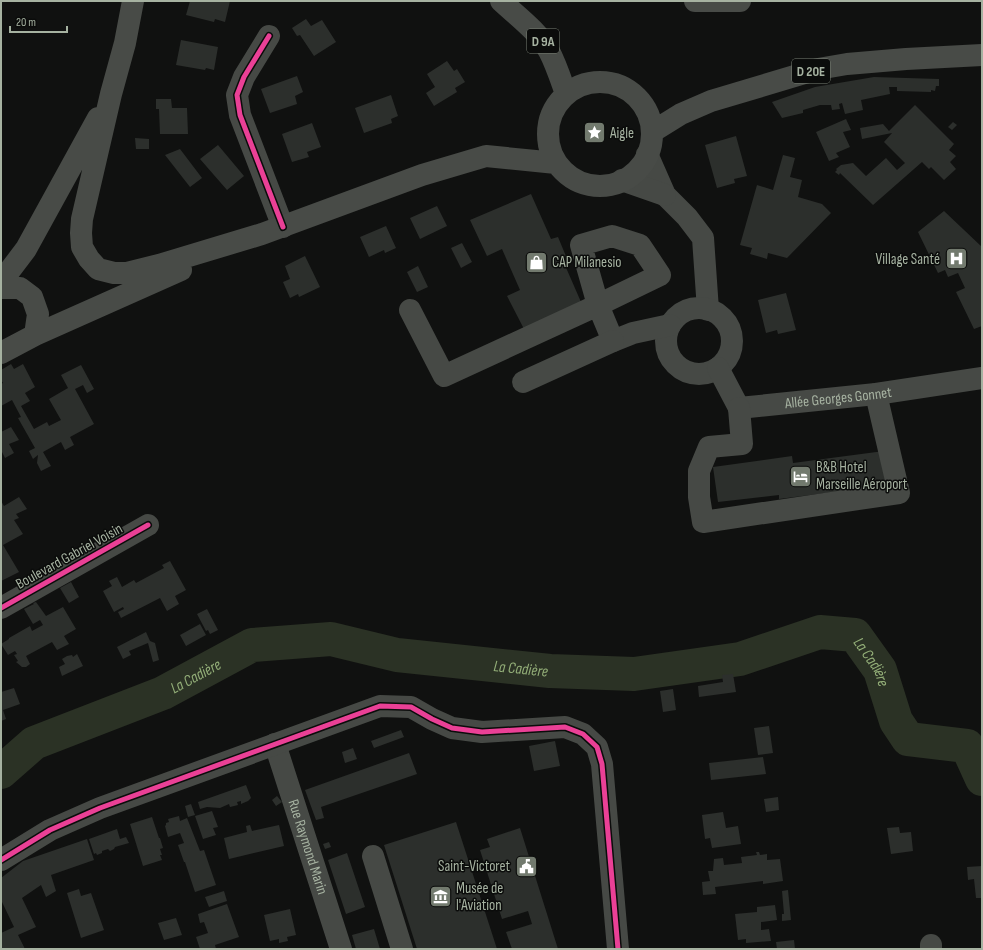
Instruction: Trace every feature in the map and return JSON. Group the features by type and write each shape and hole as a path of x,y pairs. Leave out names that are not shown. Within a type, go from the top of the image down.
{"main road":[{"path":"133,1 125,43 111,94 82,219 82,247 88,259 98,270 114,273 127,273 159,265 262,234 422,176 486,156 556,163"},
{"name":"D 9A","path":"501,1 542,41 549,50 566,94"},
{"path":"695,1 740,1"},
{"name":"D 20E","path":"652,132 681,114 711,101 818,69 847,64 898,59 982,55"},
{"path":"607,82 621,86 633,94 643,105 649,118 652,132 650,149 642,164 631,176 616,183 599,186 582,183 568,175 556,163 550,149 548,127 556,106 566,94 578,87 592,83 607,82"},
{"path":"1,282 26,249 111,94"},
{"path":"1,353 35,335 262,234"},
{"path":"1,288 20,288 32,296 38,314 35,335"}],"street":[{"path":"269,36 244,78 237,95 240,115 283,227"},
{"path":"647,154 665,195 687,217 704,238 708,310"},
{"path":"622,180 665,195"},
{"path":"410,310 444,376 598,305 613,341"},
{"path":"697,308 708,310 717,314 725,321 730,330 732,341 730,351 725,361 718,368 708,373 697,374 686,372 677,366 670,357 666,346 666,335 670,325 678,316 687,310 697,308"},
{"path":"523,382 633,333 670,325"},
{"path":"718,368 739,408 742,444 709,447 699,471 698,497 703,522 899,493 876,394"},
{"name":"Allée Georges Gonnet","path":"739,408 876,394 982,378"},
{"name":"Boulevard Gabriel Voisin","path":"1,608 148,525"},
{"path":"1,860 50,830 100,808 380,706 412,707 432,719 452,728 482,732 564,727 583,734 597,747 602,764 618,949"},
{"name":"Rue Raymond Marin","path":"275,744 341,949"},
{"path":"373,856 402,949"}],"building":[{"path":"190,1 230,1 225,22 215,19 214,22 186,15"},
{"path":"306,19 311,26 322,20 336,42 314,56 300,35 297,36 292,28"},
{"path":"181,40 218,47 214,70 176,65"},
{"path":"447,61 454,71 457,69 465,82 455,88 457,92 434,106 426,93 435,87 427,74"},
{"path":"297,76 303,92 295,96 297,104 270,113 261,89"},
{"path":"874,77 939,79 939,86 936,86 935,91 931,90 931,92 897,91 897,87 889,87 890,94 861,100 863,110 845,114 842,103 839,104 840,109 832,110 831,105 820,105 803,110 803,113 782,118 772,102 815,87"},
{"path":"391,95 398,116 391,119 392,123 364,133 355,108"},
{"path":"156,99 171,99 172,108 187,108 188,134 160,134 159,109 156,109"},
{"path":"915,105 954,144 949,150 956,156 950,162 956,169 944,180 931,167 929,169 922,162 873,205 840,173 839,175 835,172 837,170 836,169 841,165 853,163 866,176 886,158 897,170 905,163 884,142 892,133 862,139 860,128 883,124 889,131"},
{"path":"846,119 851,130 843,132 850,147 836,153 839,157 829,161 816,132"},
{"path":"953,122 957,125 952,130 948,127"},
{"path":"312,123 321,147 307,152 309,157 292,162 282,134"},
{"path":"736,136 747,176 734,179 735,183 717,188 705,145"},
{"path":"135,138 149,139 149,149 136,149"},
{"path":"218,145 244,176 227,190 200,159"},
{"path":"180,149 202,178 190,187 165,155"},
{"path":"783,155 795,158 790,177 802,180 798,197 822,204 831,213 787,258 768,253 767,259 750,254 752,248 740,245 757,185 773,190"},
{"name":"CAP Milanesio","path":"531,194 551,239 558,237 568,261 564,263 581,302 524,329 507,296 520,290 502,249 487,256 470,220"},
{"path":"437,206 447,226 420,239 410,218"},
{"name":"Village Santé","path":"944,211 982,247 982,326 974,329 956,292 965,288 958,273 948,277 945,270 938,273 918,232"},
{"path":"386,226 396,248 385,253 384,250 369,257 360,237"},
{"path":"462,243 472,262 461,268 451,248"},
{"path":"305,256 320,287 299,297 298,294 290,298 283,282 290,279 285,266"},
{"path":"418,266 428,287 417,292 407,272"},
{"path":"786,293 796,330 778,334 777,330 766,333 758,300"},
{"path":"11,364 14,369 23,364 35,387 25,393 30,401 21,406 34,429 47,422 49,426 61,420 49,399 68,388 61,375 81,365 94,389 87,393 83,385 75,389 94,424 70,437 74,445 65,450 61,442 43,452 51,466 41,471 37,463 38,455 33,459 29,451 35,448 18,418 21,417 12,400 1,406 1,384 3,383 1,380 1,370"},
{"path":"11,427 19,440 9,444 14,453 5,458 1,450 1,432"},
{"name":"B&B Hotel Marseille Aéroport","path":"884,451 889,485 779,499 779,495 718,502 713,467 792,456 793,463"},
{"path":"19,497 27,509 16,514 19,518 14,520 23,534 3,545 19,572 1,581 1,501 4,506"},
{"path":"170,561 186,590 175,596 179,604 167,611 160,598 121,618 118,612 124,609 123,607 114,612 103,591 112,586 109,581 117,577 122,587 134,580 136,583 164,568 162,565"},
{"path":"71,582 79,597 69,603 60,588"},
{"path":"36,602 46,616 63,607 76,629 64,636 69,644 57,650 52,642 26,656 30,664 26,667 22,667 16,662 18,661 14,655 17,654 15,651 8,655 1,644 30,626 32,631 43,625 40,620 33,624 24,609"},
{"path":"207,609 218,630 210,634 208,630 206,631 197,614"},
{"path":"200,624 206,635 186,646 180,635"},
{"path":"146,632 150,641 155,643 159,660 153,662 148,643 129,651 131,655 123,659 117,647"},
{"path":"77,654 83,666 62,676 59,667 65,664 62,659 72,655 73,657"},
{"path":"733,674 736,692 699,697 698,686 723,682 722,675"},
{"path":"14,688 20,704 3,710 6,719 1,721 1,692"},
{"path":"673,689 676,710 663,712 660,691"},
{"path":"769,726 773,753 758,755 754,728"},
{"path":"401,730 404,737 374,748 371,741"},
{"path":"555,741 560,766 534,771 529,746"},
{"path":"353,748 357,759 345,763 342,752"},
{"path":"409,753 417,774 321,807 324,818 316,820 305,790"},
{"path":"763,757 766,774 711,780 709,763"},
{"path":"246,785 251,798 248,801 241,804 241,801 237,802 238,805 230,807 229,804 220,808 207,807 200,809 198,802"},
{"path":"277,796 282,802 276,806 272,800"},
{"path":"778,797 779,810 766,812 764,799"},
{"path":"191,804 195,815 188,817 185,806"},
{"path":"212,811 218,827 213,828 216,835 203,839 195,816"},
{"path":"723,812 726,828 738,826 741,844 712,848 710,838 705,839 702,815"},
{"path":"179,816 180,821 187,818 200,851 204,850 216,885 195,892 178,845 184,843 180,833 168,837 165,826 166,823 169,822 168,819"},
{"path":"152,817 163,848 160,849 162,860 143,866 130,824"},
{"name":"Musée de l'Aviation","path":"456,822 497,949 417,949 384,845"},
{"path":"250,825 252,831 279,825 284,846 229,859 224,838 247,832 246,826"},
{"path":"899,827 900,833 911,832 913,851 891,854 887,828"},
{"path":"520,828 558,949 512,949 506,932 532,924 528,911 502,919 480,850 490,847 487,839"},
{"path":"117,829 120,839 126,837 129,843 115,847 110,851 108,849 97,855 96,853 94,854 89,839"},
{"path":"87,839 94,860 51,875 56,891 46,897 41,885 22,898 36,927 18,935 25,949 1,949 1,933 14,927 1,902 1,878 23,861"},
{"path":"329,842 331,847 325,849 323,844"},
{"path":"756,852 759,852 760,855 767,854 767,860 780,859 783,881 763,884 763,881 715,887 716,894 703,895 702,882 710,881 708,871 713,871 714,859 723,858 724,865 742,863 741,857 757,855"},
{"path":"347,853 365,907 346,914 328,860"},
{"path":"982,866 982,898 976,898 974,879 968,880 967,867"},
{"path":"79,889 81,896 91,893 104,930 81,938 67,893"},
{"path":"788,890 791,920 782,921 782,914 784,914 782,891"},
{"path":"224,891 227,901 209,907 205,897"},
{"path":"227,904 239,937 215,945 216,949 200,949 196,937 208,933 204,922 200,923 198,914"},
{"path":"775,905 777,920 761,922 761,930 769,929 771,941 746,943 746,939 738,940 735,914 757,912 757,907"},
{"path":"290,909 296,935 287,937 288,941 279,943 279,939 270,941 264,915"},
{"path":"176,918 182,935 164,940 158,923"},
{"path":"374,929 380,949 356,949 352,935"},
{"path":"794,940 795,949 777,949 776,942"}],"waterway":[{"name":"La Cadière","path":"1,772 34,743 163,693 252,645 331,639 397,655 550,671 634,674 740,659 820,632 855,635 880,670 896,721 908,739 967,746 982,779"}],"cycle path":[{"path":"269,36 244,77 237,95 240,115 283,227"},
{"path":"1,608 148,525"},
{"path":"1,860 50,830 100,808 380,706 411,707 452,728 482,732 565,727 583,734 597,747 602,764 618,949"}],"place":[{"name":"Aigle","path":"595,133"},
{"name":"Village Santé","path":"956,259"},
{"name":"CAP Milanesio","path":"537,262"},
{"name":"B&B Hotel Marseille Aéroport","path":"801,476"},
{"name":"Saint-Victoret","path":"526,866"},
{"name":"Musée de l'Aviation","path":"440,897"}]}
